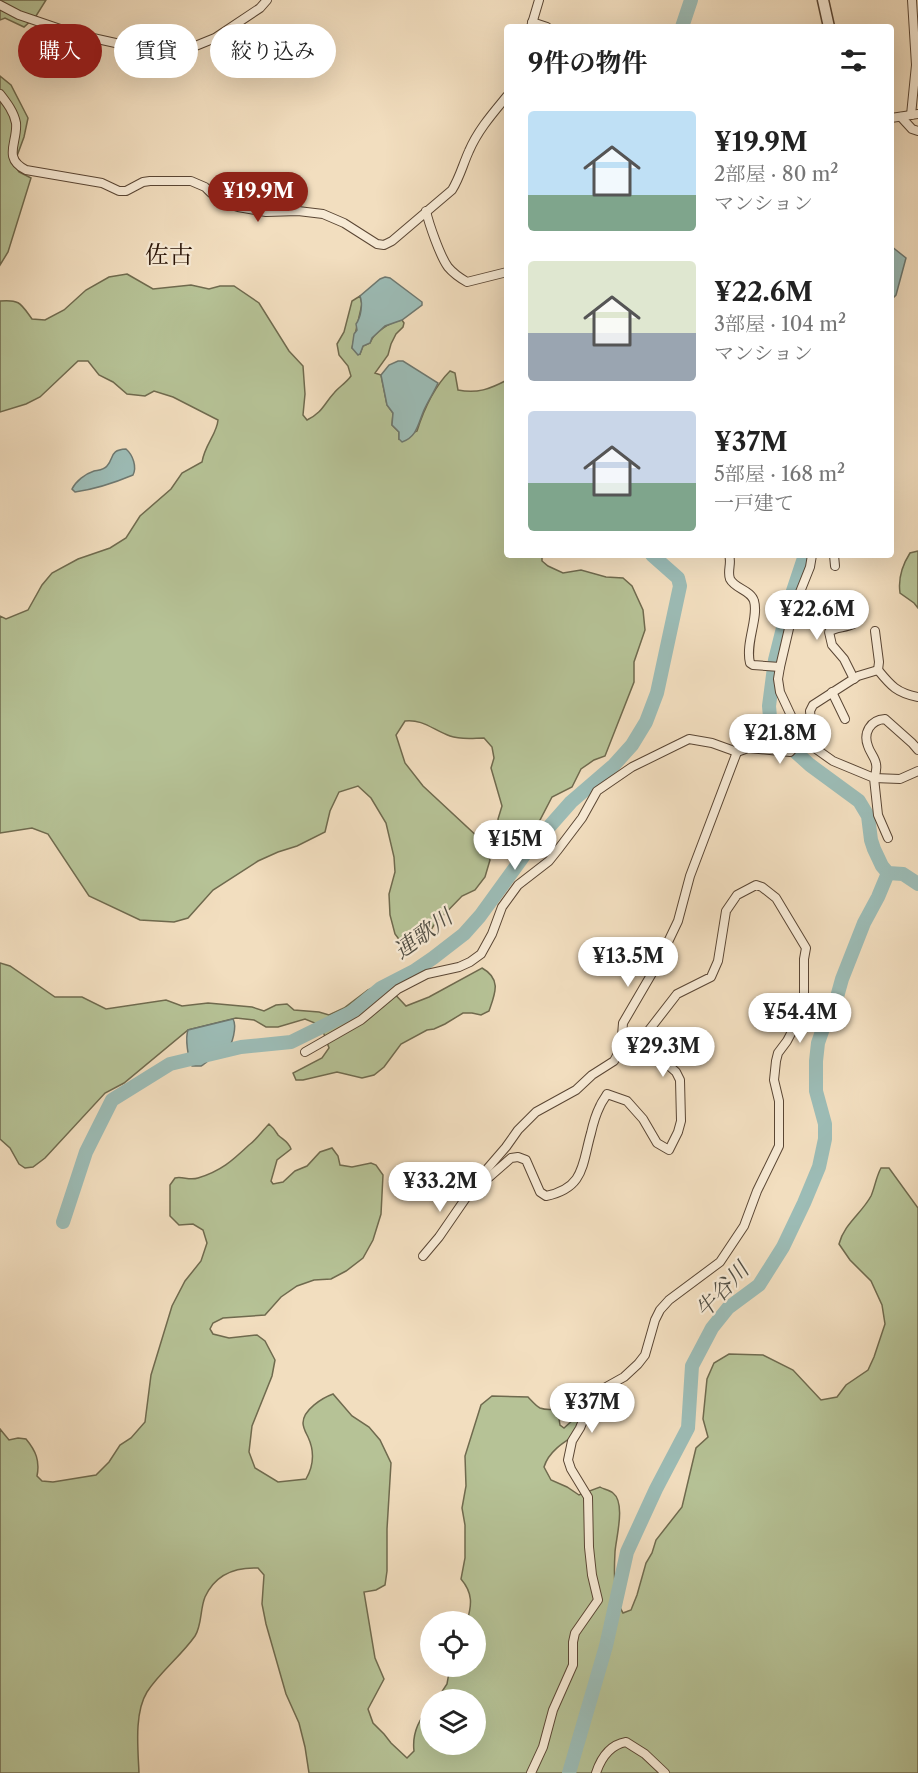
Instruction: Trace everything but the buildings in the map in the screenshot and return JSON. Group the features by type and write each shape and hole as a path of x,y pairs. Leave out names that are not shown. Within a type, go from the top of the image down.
{"street":[{"path":"0,5 20,15 75,34 156,52 171,52 215,38 260,8 267,0"},
{"path":"531,24 539,0"},
{"path":"823,0 828,24"},
{"path":"894,118 914,115 916,65 912,0"},
{"path":"0,94 16,121 12,150 14,159 18,166 26,170 102,183 119,191 126,191 150,181 191,181 206,187 228,204 238,207 266,212 298,211 323,214 344,223 381,245 389,243 452,190 481,129 504,100"},
{"path":"901,117 912,129 918,131"},
{"path":"426,211 443,259 448,267 462,279 467,282 504,273"},
{"path":"730,558 730,579 750,595 755,604 749,643 750,663 775,666"},
{"path":"812,558 775,666 780,692 802,739 833,761 874,778 900,779 918,771"},
{"path":"834,558 835,566"},
{"path":"854,624 829,632 832,645 844,659 854,679"},
{"path":"875,631 878,670"},
{"path":"305,1052 361,1020 398,989 427,974 465,965 481,954 502,907 518,885 549,861 582,818 597,791 632,767 689,739 712,743 737,752 748,748 789,752 812,730 810,711 813,705 858,676 878,670"},
{"path":"878,670 897,690 906,695 918,697"},
{"path":"832,692 845,719"},
{"path":"888,838 878,815 874,778 877,765 867,746 866,734 869,726 885,719 918,750"},
{"path":"423,1256 440,1237 475,1185 518,1130 536,1112 576,1090 592,1075 614,1061 621,1048 623,1023 658,963 678,921 690,876 737,752"},
{"path":"475,1185 487,1179 511,1158 518,1157 526,1160 540,1192 546,1196 556,1194 572,1185 580,1175 593,1125 600,1104 607,1094 627,1101 643,1119 657,1143 669,1150 681,1121 680,1080 676,1072 649,1048 646,1034 677,994 711,977 718,962 726,912 737,896 756,885 776,898 806,948 804,996 798,1020 778,1053 776,1061 774,1080 779,1101 779,1146 757,1191 744,1226 726,1255 669,1300 660,1310 645,1355 624,1377 599,1391 572,1441 568,1460 588,1497 589,1547 598,1600 575,1633 573,1665 553,1710 543,1748 531,1773"},
{"path":"596,1773 609,1749 626,1742 645,1754 665,1773"}],"green space":[{"path":"0,0 46,0 36,16 27,24 18,24 5,18 0,20"},
{"path":"0,76 11,85 28,118 14,164 19,172 31,178 8,252 0,265"},
{"path":"127,274 153,289 191,285 209,289 234,286 259,303 289,351 303,366 305,394 303,415 307,420 319,411 351,376 348,366 339,355 337,344 344,332 352,301 360,296 362,304 352,348 360,354 363,346 370,343 383,328 402,320 403,327 396,334 388,355 375,373 381,375 387,405 393,413 392,425 399,432 399,439 417,431 430,399 450,371 455,373 458,390 483,390 504,382 504,558 542,558 548,566 563,573 581,570 606,577 623,578 632,586 643,610 645,630 634,662 634,682 605,756 581,769 572,787 552,797 540,820 521,844 507,846 500,837 498,819 502,806 491,768 494,758 492,747 484,738 454,737 423,723 411,721 405,721 396,735 405,763 423,786 481,840 490,860 485,877 475,890 462,896 434,925 424,941 412,946 401,942 395,934 390,915 389,894 395,872 394,857 386,823 371,798 358,786 339,792 330,811 325,832 258,861 213,890 188,918 174,922 140,920 89,896 48,834 32,828 0,833 0,616 6,619 28,610 42,585 52,573 78,559 110,548 126,538 140,516 171,489 182,473 202,462 218,420 173,397 154,391 145,396 127,394 113,382 99,375 88,361 78,361 40,397 0,412 0,301 16,302 32,319 45,320 64,310 86,290 109,277"},
{"path":"918,551 918,608 900,593 900,582 907,557 910,553"},
{"path":"0,963 10,966 55,997 82,997 106,1009 166,1000 182,1006 208,1003 252,1007 264,1011 276,1005 287,1004 294,1010 329,1015 381,984 390,989 406,1006 429,997 482,968 492,977 495,987 489,1011 481,1015 463,1013 445,1024 427,1030 401,1044 384,1067 374,1075 362,1078 337,1072 296,1080 293,1073 322,1058 329,1048 324,1034 315,1023 305,1019 278,1027 266,1027 254,1020 236,1018 188,1030 124,1083 105,1093 45,1158 33,1167 25,1168 19,1164 10,1148 0,1139"},
{"path":"269,1124 291,1149 277,1160 271,1181 273,1184 283,1182 295,1171 307,1166 320,1152 332,1148 338,1156 340,1165 352,1167 371,1163 376,1165 383,1175 381,1214 373,1240 363,1258 331,1279 314,1280 297,1286 281,1297 265,1315 223,1318 213,1323 210,1329 213,1334 229,1338 257,1335 265,1341 275,1360 272,1376 252,1426 249,1452 255,1468 278,1482 306,1479 311,1469 313,1453 304,1427 304,1418 314,1405 333,1394 352,1416 369,1427 380,1440 391,1463 385,1585 376,1590 364,1592 375,1658 384,1679 368,1709 373,1723 407,1758 414,1751 415,1733 420,1720 420,1755 486,1755 486,1689 444,1689 448,1677 486,1677 486,1611 470,1611 468,1589 461,1579 465,1558 465,1525 462,1508 466,1486 465,1456 481,1405 492,1396 528,1397 540,1408 556,1411 560,1425 564,1428 574,1419 580,1423 580,1432 554,1451 544,1467 551,1480 579,1495 600,1487 612,1492 617,1498 620,1512 614,1575 617,1600 623,1613 631,1610 656,1540 682,1507 696,1448 708,1437 703,1419 707,1379 714,1363 729,1354 763,1355 793,1370 821,1400 837,1397 846,1385 868,1370 885,1324 882,1305 871,1281 850,1260 839,1244 845,1230 871,1196 881,1168 889,1168 918,1208 918,1773 309,1773 299,1723 286,1694 266,1624 262,1604 264,1575 258,1568 250,1568 227,1574 209,1589 195,1636 147,1692 138,1721 139,1773 0,1773 0,1429 9,1440 26,1439 36,1456 37,1476 42,1481 53,1482 96,1475 109,1462 120,1445 131,1438 145,1422 151,1375 172,1306 185,1281 201,1261 207,1243 203,1230 193,1224 179,1225 170,1216 170,1185 175,1178 195,1179 220,1169 252,1143"}],"water":[{"path":"894,248 906,258 894,297"},
{"path":"385,277 390,278 422,302 422,305 402,320 385,326 372,338 370,343 363,346 358,355 352,348 361,310 360,296"},
{"path":"403,361 438,383 414,433 402,442 399,439 399,432 392,425 393,413 387,405 381,375 389,365"},
{"path":"126,449 134,461 133,475 90,489 75,492 72,489 84,476 106,467 115,452"},
{"path":"233,1019 234,1031 226,1051 218,1053 201,1066 192,1066 187,1048 188,1030"}],"waterway":[{"path":"683,24 691,0"},
{"name":"連歌川","path":"63,1222 86,1152 112,1100 170,1064 241,1047 291,1042 352,1012 381,988 414,971 464,934 480,916 528,850 571,802 614,765 632,745 646,722 657,693 680,586 678,578 655,558"},
{"path":"804,558 790,600 775,660 769,706 770,717 776,730 791,748 859,801 868,816 874,849 888,873 903,874 918,884"},
{"name":"牛谷川","path":"569,1773 606,1646 627,1552 688,1428 692,1366 712,1328 728,1308 759,1285 783,1247 819,1167 825,1139 825,1124 816,1091 818,1043 864,923 888,873"}],"district":[{"name":"佐古","path":"169,254"}]}
